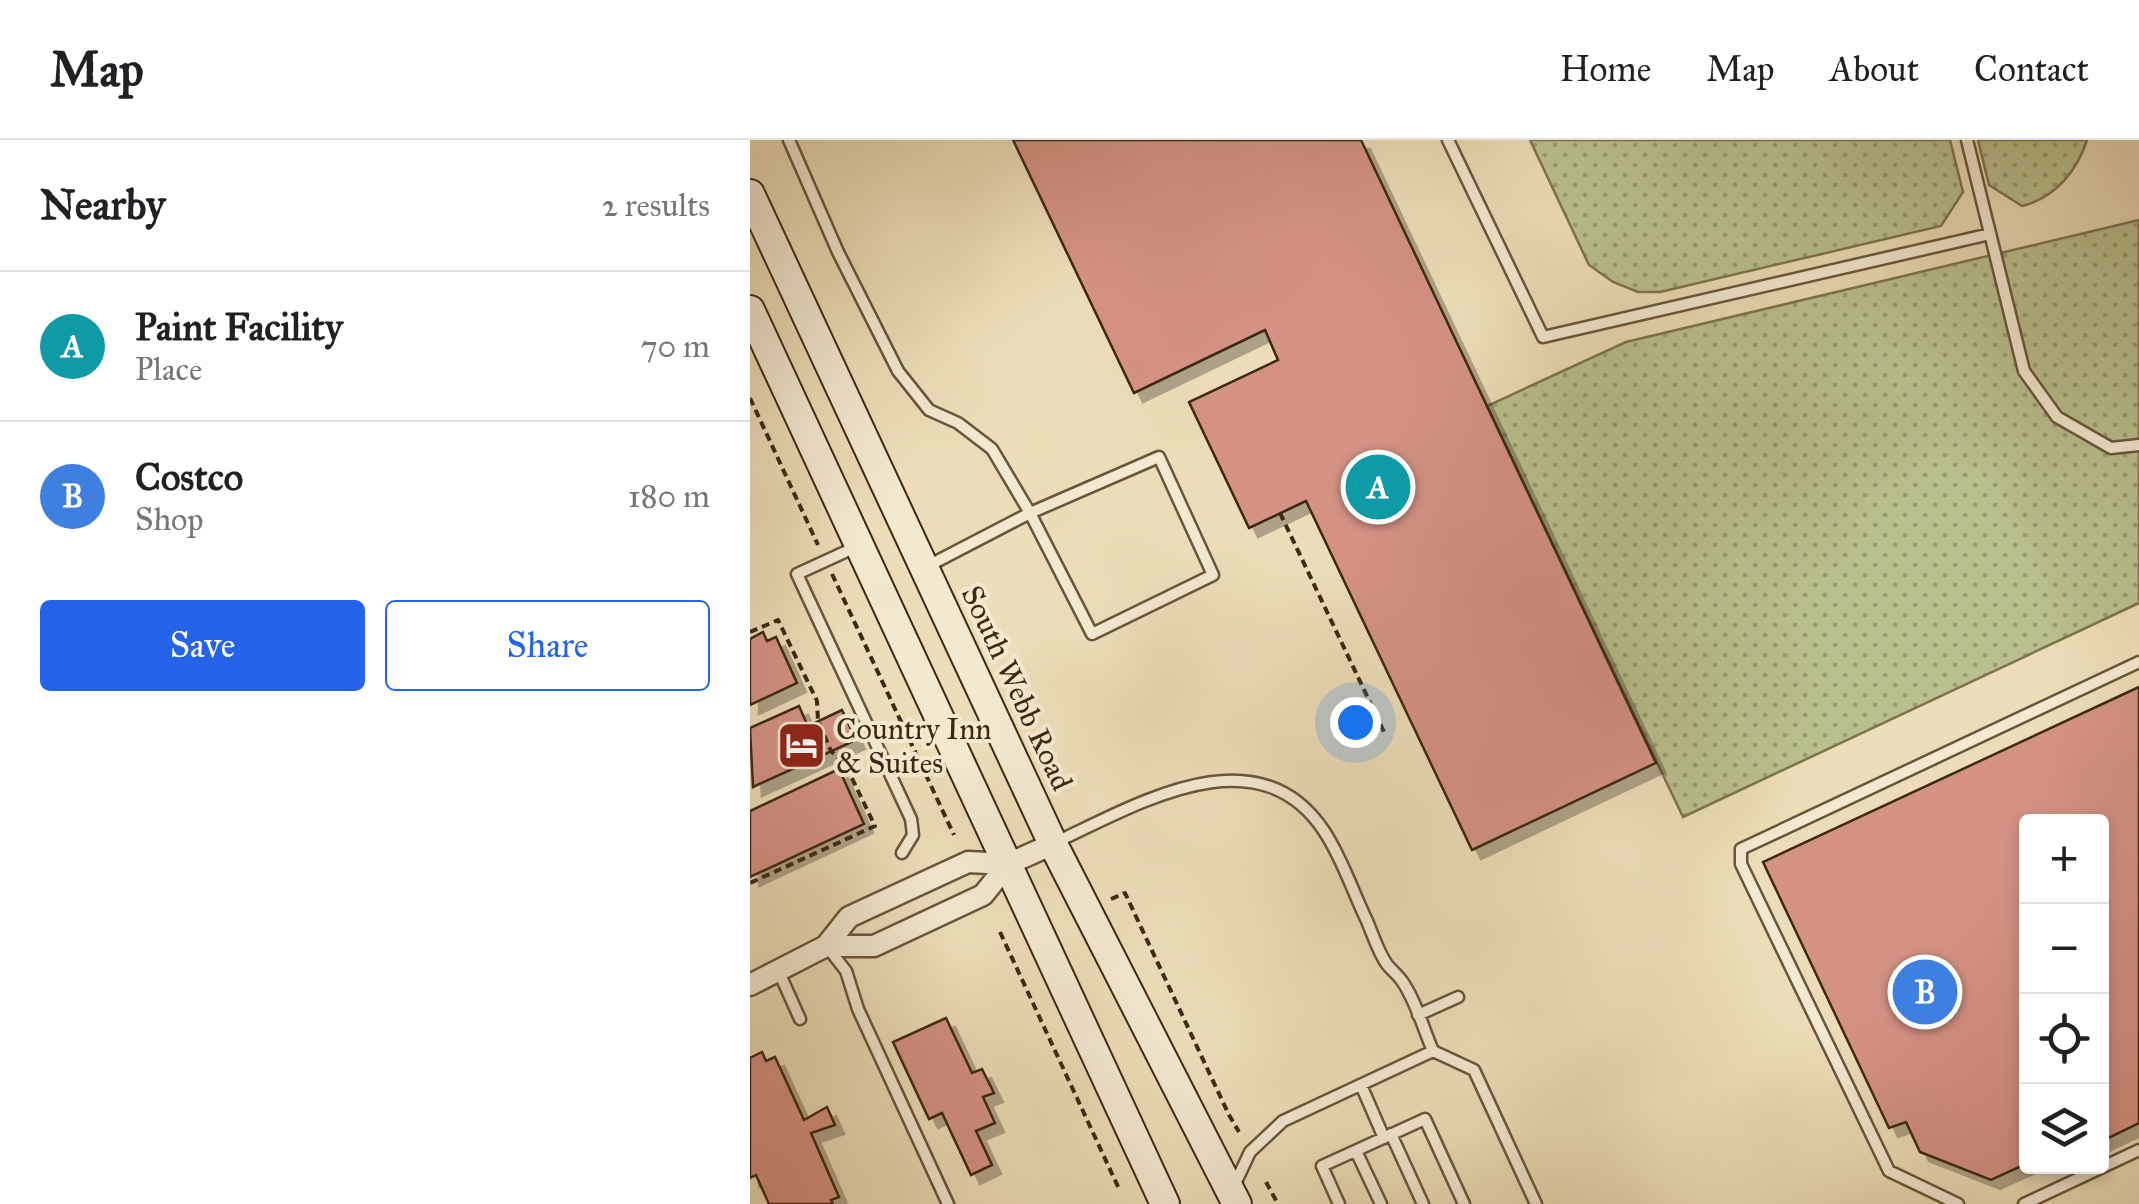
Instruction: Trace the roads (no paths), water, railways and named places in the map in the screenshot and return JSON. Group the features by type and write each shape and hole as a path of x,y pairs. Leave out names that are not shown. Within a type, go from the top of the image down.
{"main road":[{"name":"South Webb Road","path":"750,194 1053,844 1234,1199"},
{"path":"750,310 1165,1204"}],"street":[{"path":"750,985 826,946 849,917 968,862 1008,864 1053,844"},
{"path":"826,946 874,946 983,896 1008,864"}],"lane":[{"path":"789,140 838,252 898,371 929,410 958,423 992,449 1030,513 1092,634 1213,575 1159,456 1030,513 925,567"},
{"path":"1448,140 1543,337 1990,234"},
{"path":"1967,140 2024,371 2058,417 2112,448 2139,446"},
{"path":"859,546 797,574 911,819 912,835 902,853"},
{"path":"1958,1204 1889,1171 1741,864 1741,850 2139,662"},
{"path":"1053,844 1184,786 1247,781 1283,794 1324,830 1386,963 1402,981 1432,1051 1474,1070 1536,1204"},
{"path":"826,946 846,971 858,1009 948,1204"},
{"path":"778,970 800,1019"},
{"path":"1418,1014 1458,997"},
{"path":"1234,1199 1241,1164 1259,1141 1283,1121 1432,1051"},
{"path":"1361,1085 1423,1204"},
{"path":"1340,1204 1322,1166 1424,1119 1464,1204"},
{"path":"1356,1150 1381,1204"},
{"path":"2024,1204 2139,1150"}],"place":[{"name":"Paint Facility","path":"1378,487"},
{"name":"Country Inn & Suites","path":"801,746"},
{"name":"Costco","path":"1925,992"}]}
